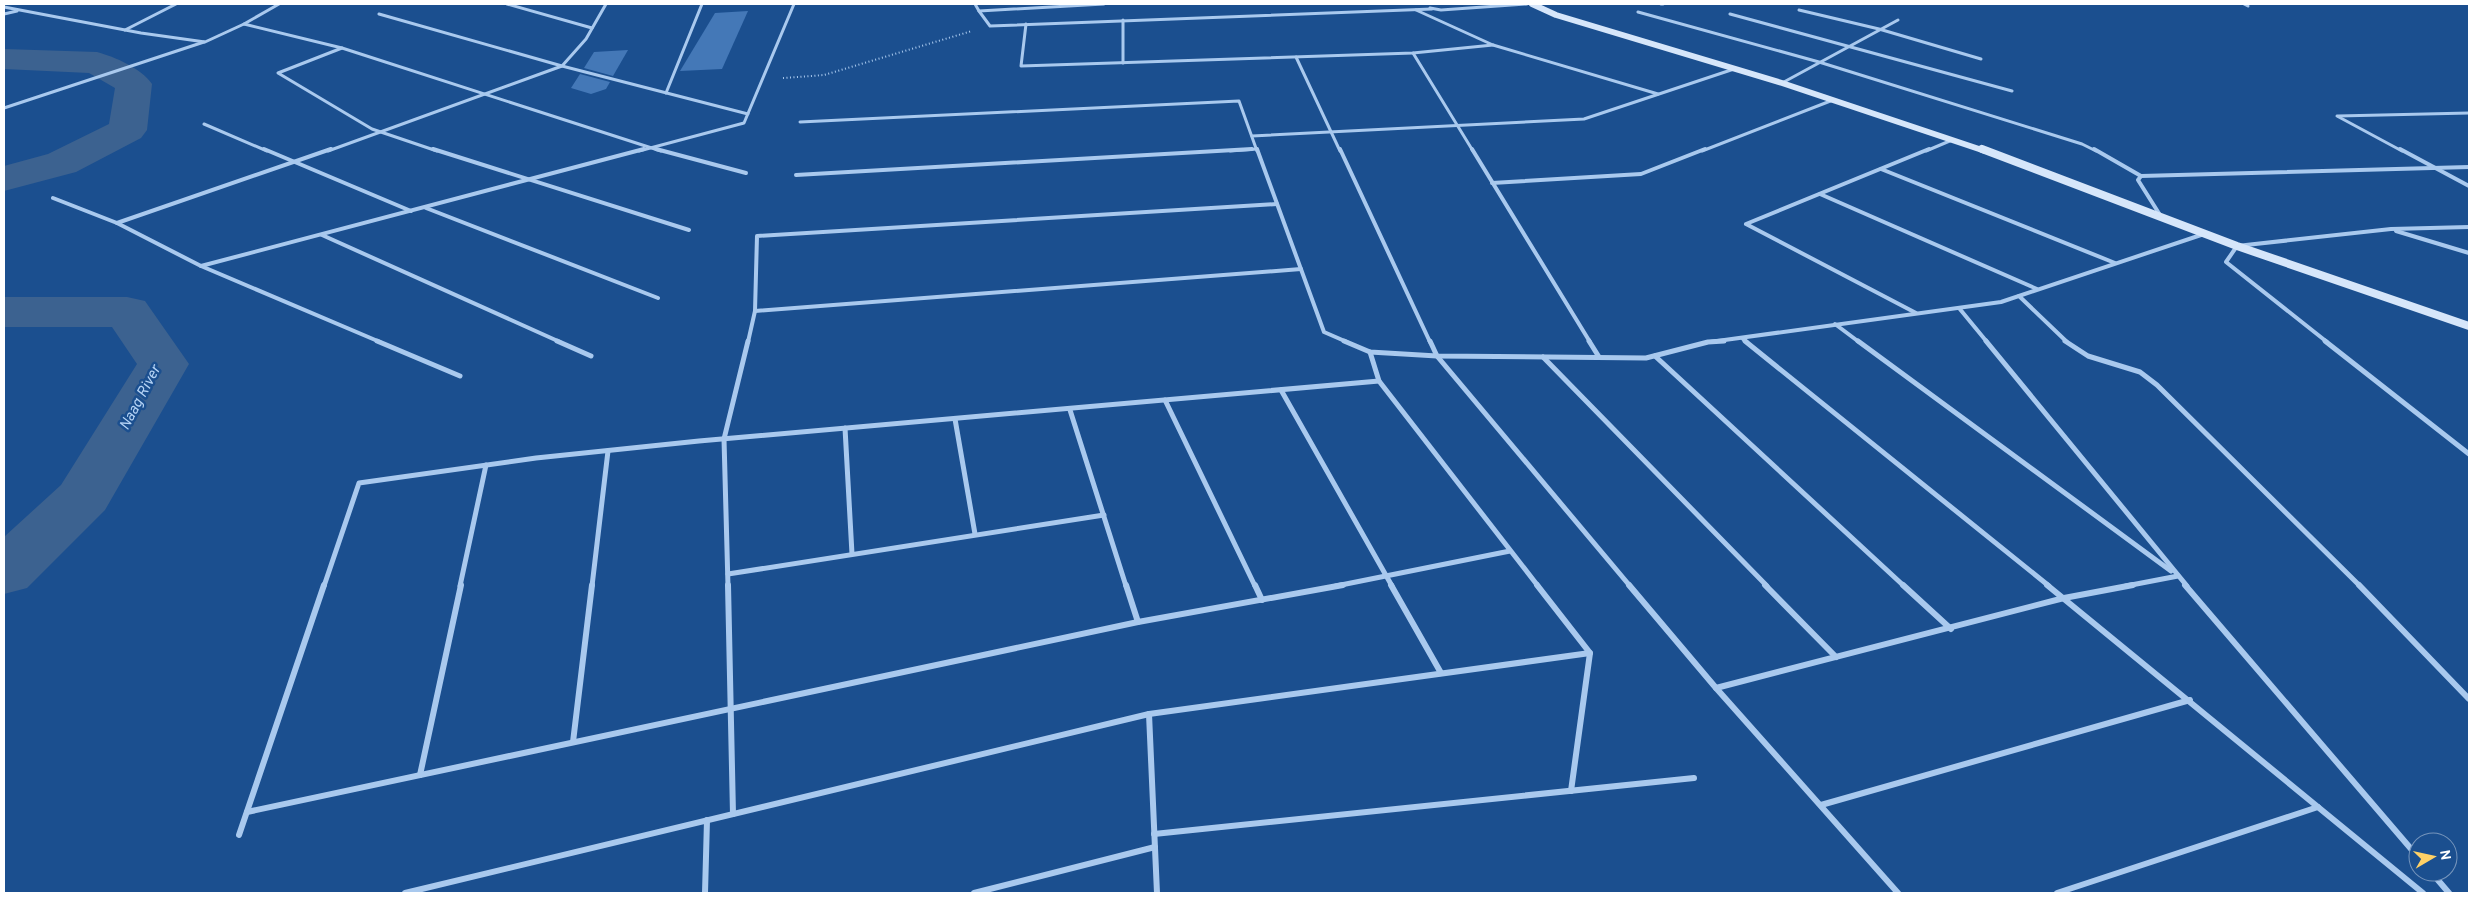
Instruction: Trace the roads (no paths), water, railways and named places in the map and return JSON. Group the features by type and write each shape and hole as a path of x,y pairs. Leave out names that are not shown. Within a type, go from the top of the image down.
{"street":[{"path":"125,30 176,4"},
{"path":"4,108 73,87 205,42 244,24 279,4"},
{"path":"507,4 592,28"},
{"path":"117,223 296,162 562,66 586,39 606,4"},
{"path":"666,93 702,4"},
{"path":"201,266 744,123 794,4"},
{"path":"975,4 990,26 1414,9 1441,10 1527,4"},
{"path":"979,11 1104,4"},
{"path":"1413,4 1432,9"},
{"path":"1532,4 1556,15 1782,83 2017,161 2237,246 2469,326"},
{"path":"2244,4 2248,6"},
{"path":"4,7 125,30 205,42"},
{"path":"1414,9 1493,45 1658,94"},
{"path":"4,14 19,10"},
{"path":"1799,10 1879,29 1981,59"},
{"path":"1638,12 1819,62 2093,148 2141,176 2469,167"},
{"path":"379,14 562,66 748,114"},
{"path":"1730,14 1850,45 2012,91"},
{"path":"1123,20 1123,63"},
{"path":"1782,83 1898,20"},
{"path":"244,24 342,48 651,148 746,173"},
{"path":"1026,24 1022,66 1413,53 1493,45"},
{"path":"342,48 278,73 379,131 526,180 689,230"},
{"path":"1413,53 1599,358"},
{"path":"1296,57 1333,131 1437,356 1716,688 1898,893"},
{"path":"1252,136 1584,119 1734,68"},
{"path":"1492,183 1641,174 1833,100"},
{"path":"800,122 1239,101 1324,332 1370,352 1437,356 1646,358 1708,342 1743,339 1835,324 2001,302 2207,233"},
{"path":"2469,113 2337,116 2469,186"},
{"path":"204,124 411,212"},
{"path":"1916,314 1746,224 1952,140"},
{"path":"796,175 1257,149"},
{"path":"1881,169 2115,264"},
{"path":"2141,176 2138,180 2160,215"},
{"path":"1820,194 2037,290"},
{"path":"53,198 117,223 201,266 460,376"},
{"path":"733,814 732,708 724,439 755,311 757,236 1277,204"},
{"path":"426,208 658,298"},
{"path":"2469,227 2391,229 2237,246 2226,262 2469,454"},
{"path":"2391,229 2469,253"},
{"path":"321,235 591,356"},
{"path":"755,311 1301,269"},
{"path":"2019,296 2071,346 2088,356 2140,372 2157,385 2382,608 2469,699"},
{"path":"1959,308 2178,576 2408,844"},
{"path":"1835,324 2178,576"},
{"path":"1743,339 2190,700 2423,893"},
{"path":"1370,352 1378,381 1590,653 1571,791"},
{"path":"1655,356 1951,629"},
{"path":"1543,357 1836,657"},
{"path":"239,835 358,483 608,450 1378,381"},
{"path":"1281,390 1440,673"},
{"path":"1165,400 1262,600"},
{"path":"1070,410 1138,622"},
{"path":"955,419 975,534"},
{"path":"845,428 852,554"},
{"path":"573,742 608,450"},
{"path":"420,775 486,465"},
{"path":"728,574 1104,515"},
{"path":"247,812 1138,622 1386,577 1510,551"},
{"path":"1716,688 1951,629 2064,598 2178,576"},
{"path":"406,893 1149,714 1590,653"},
{"path":"1820,806 2190,700"},
{"path":"1149,714 1157,893"},
{"path":"1154,834 1694,778"},
{"path":"2057,893 2318,807"},
{"path":"706,893 707,820"},
{"path":"974,893 1155,847"},
{"path":"2440,882 2449,893"}],"waterway":[{"name":"Naag River","path":"4,59 97,63 134,84 127,130 62,163 4,179"},
{"name":"Naag River","path":"4,312 127,312 163,364 84,497 4,573"}]}
